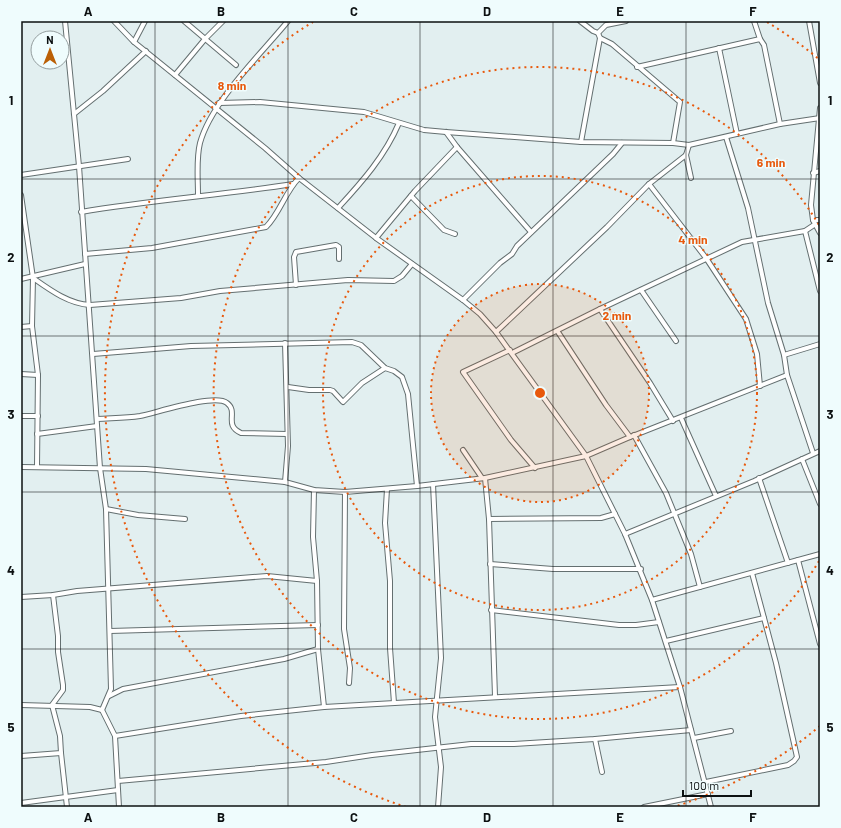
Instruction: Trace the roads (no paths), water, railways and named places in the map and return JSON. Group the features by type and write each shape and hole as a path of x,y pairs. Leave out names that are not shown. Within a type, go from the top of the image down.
{"street":[{"path":"65,21 79,166 85,264 90,305 100,468 106,509 111,689 102,710"},
{"path":"114,21 134,42 265,148 299,178 376,238 463,300 480,314 496,332 586,456 641,569 680,686 706,782 711,807"},
{"path":"134,42 145,21"},
{"path":"184,21 236,65"},
{"path":"176,75 205,39 223,21"},
{"path":"198,195 198,158 200,143 219,103 288,21"},
{"path":"580,21 612,44 637,67 680,102 673,143"},
{"path":"581,142 599,35 606,23 626,21"},
{"path":"754,21 760,39 764,45 780,124"},
{"path":"809,21 820,83"},
{"path":"637,67 760,39"},
{"path":"719,48 737,134"},
{"path":"74,114 146,51"},
{"path":"219,103 260,102 364,112 424,130 446,132 581,142 673,143 689,145 780,124 820,118"},
{"path":"820,108 811,205 814,222 820,233"},
{"path":"338,208 382,155 400,123"},
{"path":"446,132 457,147 531,232"},
{"path":"726,137 755,240 759,266 768,303 784,355 787,375 813,454"},
{"path":"463,300 500,263 512,254 517,246 613,154 622,143"},
{"path":"689,145 686,155 691,178"},
{"path":"376,238 411,196 457,147"},
{"path":"496,332 607,227 649,184 686,155"},
{"path":"21,175 128,159"},
{"path":"814,173 820,171"},
{"path":"85,254 152,248 266,227 273,220 293,184 299,178"},
{"path":"81,212 198,195 240,192 293,184"},
{"path":"649,184 706,258 746,319 757,354 760,386"},
{"path":"21,194 33,278 32,326 38,375 37,466"},
{"path":"411,196 444,230 455,234"},
{"path":"535,468 511,440 463,373 463,370 558,332 600,309 742,242 805,231 814,222 820,220"},
{"path":"805,231 820,291"},
{"path":"296,285 294,257 296,252 336,245 339,248 339,259"},
{"path":"21,279 33,278 85,264"},
{"path":"33,278 70,300 80,304 90,305 181,298 220,291 348,280 394,281 402,276 412,264"},
{"path":"641,290 676,341"},
{"path":"600,309 650,383 673,421"},
{"path":"21,327 32,326"},
{"path":"558,332 606,405 632,436 666,493 691,554 700,587"},
{"path":"93,354 191,346 352,342 361,345 385,368 394,371 405,383 408,394 417,486"},
{"path":"285,343 288,387 285,482"},
{"path":"784,355 820,344"},
{"path":"288,387 309,390 330,390 333,391 343,402 362,384 385,368"},
{"path":"21,374 38,375"},
{"path":"21,467 37,466 146,469 285,482 314,490 345,492 417,486 484,478 586,456 632,436 787,375"},
{"path":"97,419 139,416 191,403 221,400 227,403 232,409 232,426 234,430 241,433 287,434"},
{"path":"21,416 38,416"},
{"path":"681,418 716,496"},
{"path":"38,434 97,426"},
{"path":"463,450 484,478 489,519 495,696"},
{"path":"625,534 820,451"},
{"path":"802,459 820,504"},
{"path":"759,478 788,563"},
{"path":"433,484 441,658 435,717 441,767 438,807"},
{"path":"387,489 385,523 390,581 390,648 394,703"},
{"path":"314,490 313,537 317,581 318,649 324,707"},
{"path":"345,492 344,629 350,668 349,683"},
{"path":"106,509 138,515 185,519"},
{"path":"489,519 600,518 615,514"},
{"path":"652,600 820,554"},
{"path":"798,560 820,644"},
{"path":"490,564 553,569 641,569"},
{"path":"706,782 788,764 794,761 797,757 752,573"},
{"path":"21,596 53,595 77,591 108,590 267,576 317,581"},
{"path":"52,705 63,690 53,595"},
{"path":"491,610 619,625 636,626 659,622"},
{"path":"666,642 764,618"},
{"path":"110,631 318,625"},
{"path":"108,696 123,689 284,659 318,649"},
{"path":"115,736 241,716 324,707 680,686"},
{"path":"21,705 90,707 102,710 115,736 119,807"},
{"path":"52,705 60,736 67,807"},
{"path":"118,780 326,762 372,755 438,749 471,744 514,744 596,739 691,730"},
{"path":"694,738 731,731"},
{"path":"596,739 602,772"},
{"path":"21,756 61,753"},
{"path":"21,803 118,790"},
{"path":"644,807 708,794"}]}
